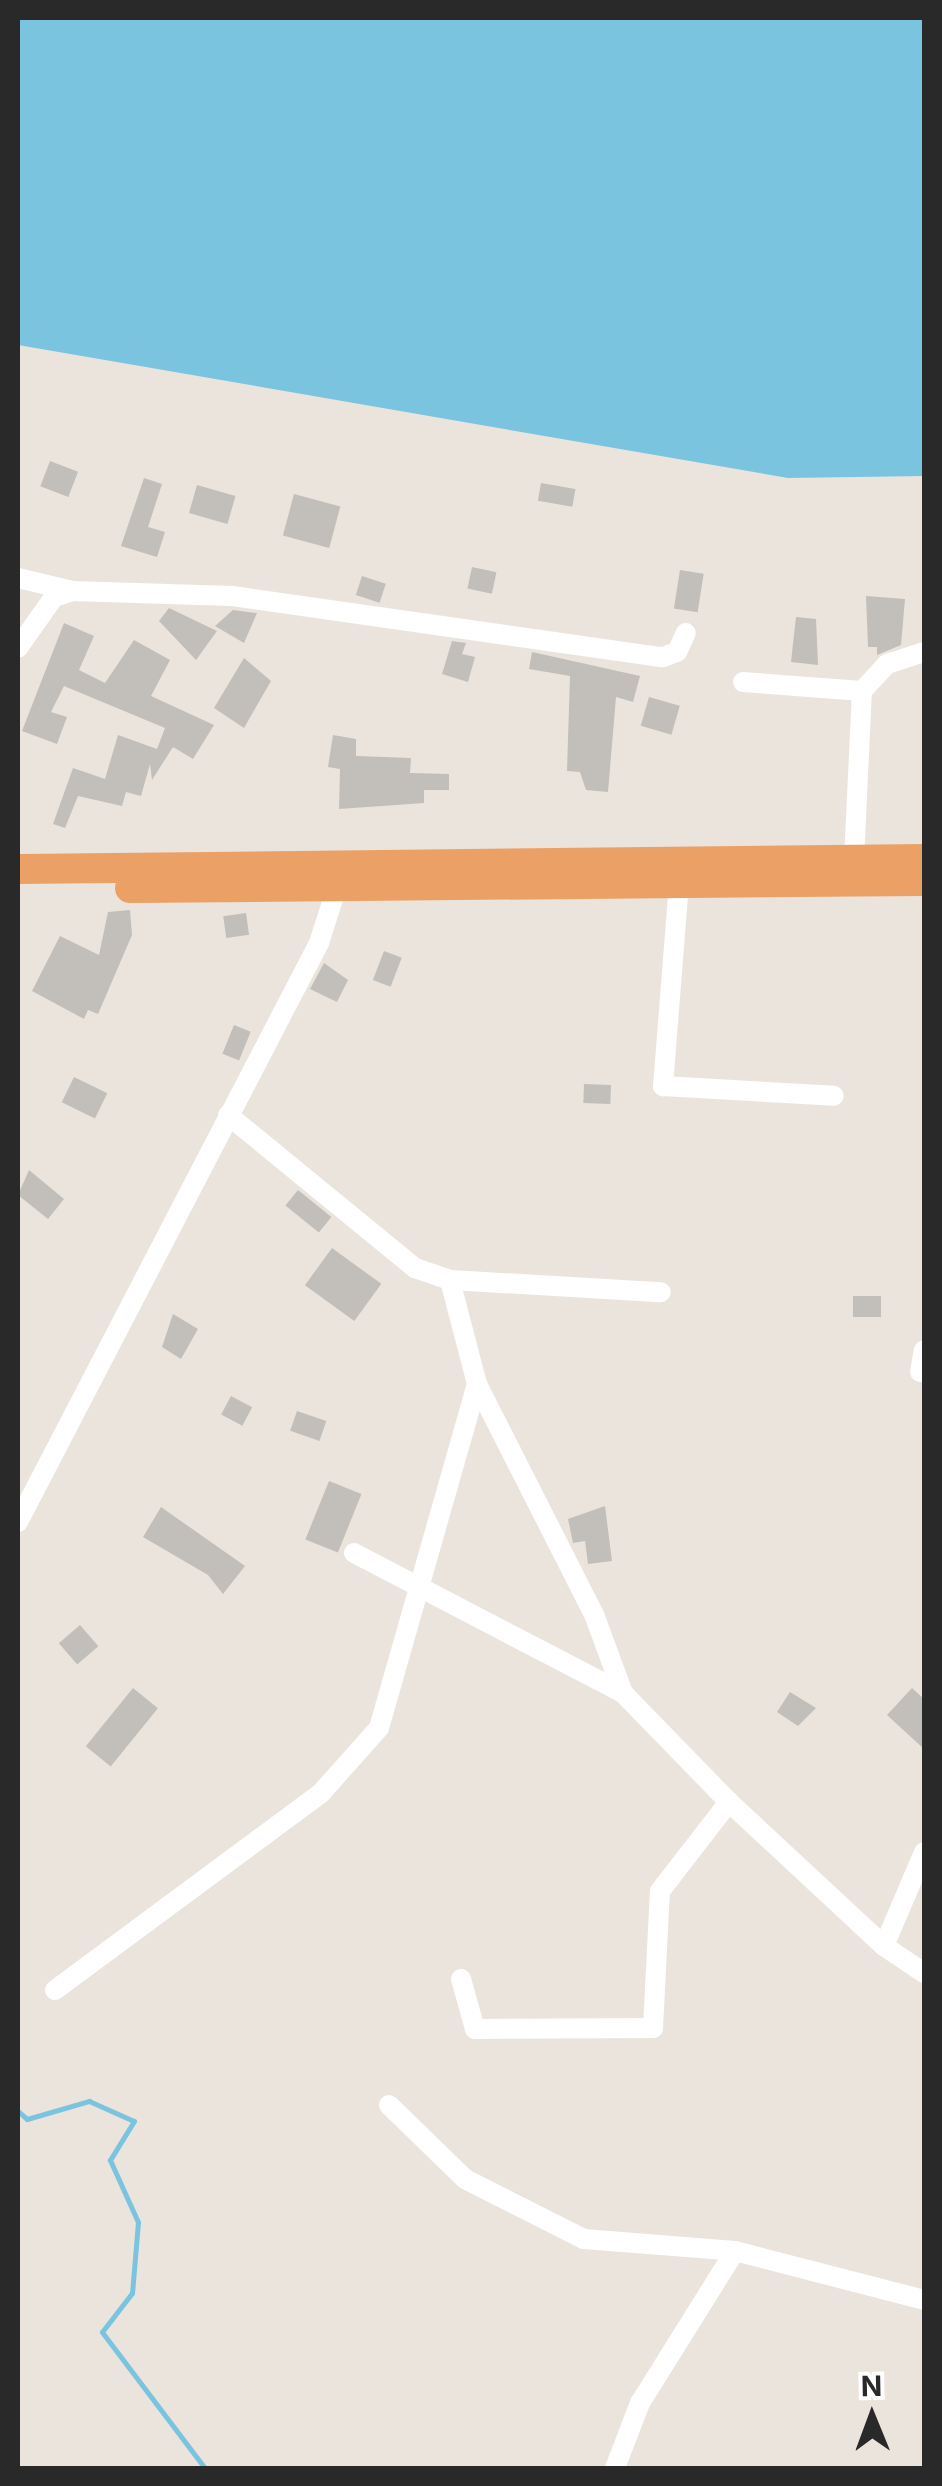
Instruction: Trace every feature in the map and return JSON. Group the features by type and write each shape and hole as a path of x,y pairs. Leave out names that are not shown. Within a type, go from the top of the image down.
{"highway":[{"path":"18,889 924,858"},
{"path":"18,869 679,883 924,880"}],"street":[{"path":"18,578 72,591 232,596 663,657 677,652 686,633"},
{"path":"18,648 54,598 72,591"},
{"path":"854,860 862,690 887,664 924,652"},
{"path":"743,682 862,690"},
{"path":"18,1522 319,943 340,876"},
{"path":"679,883 663,1086 834,1096"},
{"path":"228,1115 415,1268 450,1280 661,1292"},
{"path":"450,1280 478,1384 596,1616 623,1693"},
{"path":"920,1372 924,1350"},
{"path":"55,1990 352,1766 394,1690 478,1384"},
{"path":"354,1552 623,1693 729,1802 884,1946 924,1972"},
{"path":"461,1978 475,2028 652,2028 660,1891 729,1802"},
{"path":"884,1946 924,1852"},
{"path":"388,2105 465,2179 584,2239 735,2251 924,2300"},
{"path":"615,2468 640,2404 735,2251"}],"water":[{"path":"18,18 924,18 924,476 788,478 18,345"}],"building":[{"path":"50,461 78,472 68,497 40,486"},
{"path":"144,478 162,484 148,527 165,532 157,557 121,546"},
{"path":"541,483 575,489 572,507 538,501"},
{"path":"197,485 235,496 227,524 189,513"},
{"path":"294,494 340,506 329,548 283,536"},
{"path":"472,567 496,572 492,594 467,589"},
{"path":"680,570 704,574 698,612 674,609"},
{"path":"362,576 386,584 380,603 356,595"},
{"path":"866,596 905,599 901,645 877,655 877,647 868,647"},
{"path":"169,608 217,631 196,660 159,621"},
{"path":"233,610 257,613 244,643 215,626"},
{"path":"796,617 816,619 818,665 791,662"},
{"path":"64,623 94,636 79,670 105,683 134,640 170,660 151,696 214,725 193,759 173,747 152,780 150,764 141,796 126,792 122,806 78,796 65,828 53,824 73,768 105,779 118,735 157,749 165,728 64,686 51,712 67,717 57,744 22,731"},
{"path":"452,641 466,643 462,654 475,657 468,682 442,674"},
{"path":"532,652 640,676 633,702 616,697 608,792 586,790 580,772 567,771 570,676 529,669"},
{"path":"244,658 271,681 244,728 214,708"},
{"path":"649,697 680,706 671,735 641,726"},
{"path":"333,735 356,739 356,756 411,758 410,773 449,774 449,790 424,790 424,803 339,809 340,769 328,767"},
{"path":"130,910 132,935 98,1014 88,1010 84,1019 32,991 60,936 99,955 108,912"},
{"path":"246,913 249,935 226,938 223,916"},
{"path":"384,951 402,958 391,987 373,980"},
{"path":"324,963 348,980 337,1002 310,989"},
{"path":"234,1025 251,1032 239,1060 222,1054"},
{"path":"74,1077 107,1093 95,1118 62,1102"},
{"path":"584,1084 611,1085 610,1104 583,1103"},
{"path":"29,1170 64,1199 48,1219 18,1195"},
{"path":"298,1190 331,1217 319,1233 285,1206"},
{"path":"332,1248 381,1284 354,1321 305,1285"},
{"path":"853,1296 881,1296 881,1317 853,1317"},
{"path":"173,1314 198,1329 181,1359 162,1347"},
{"path":"231,1396 252,1407 242,1426 221,1415"},
{"path":"297,1411 326,1421 319,1441 290,1431"},
{"path":"329,1481 361,1494 338,1553 305,1539"},
{"path":"605,1506 612,1561 588,1564 585,1541 573,1543 568,1519"},
{"path":"161,1507 245,1566 223,1594 208,1575 143,1537"},
{"path":"80,1625 98,1646 77,1665 59,1643"},
{"path":"133,1688 158,1708 111,1766 86,1746"},
{"path":"912,1688 924,1699 924,1749 887,1715"},
{"path":"790,1692 816,1708 798,1726 777,1712"}],"waterway":[{"path":"18,2111 27,2119 89,2101 134,2121 110,2160 138,2222 132,2293 102,2332 205,2468"}]}
